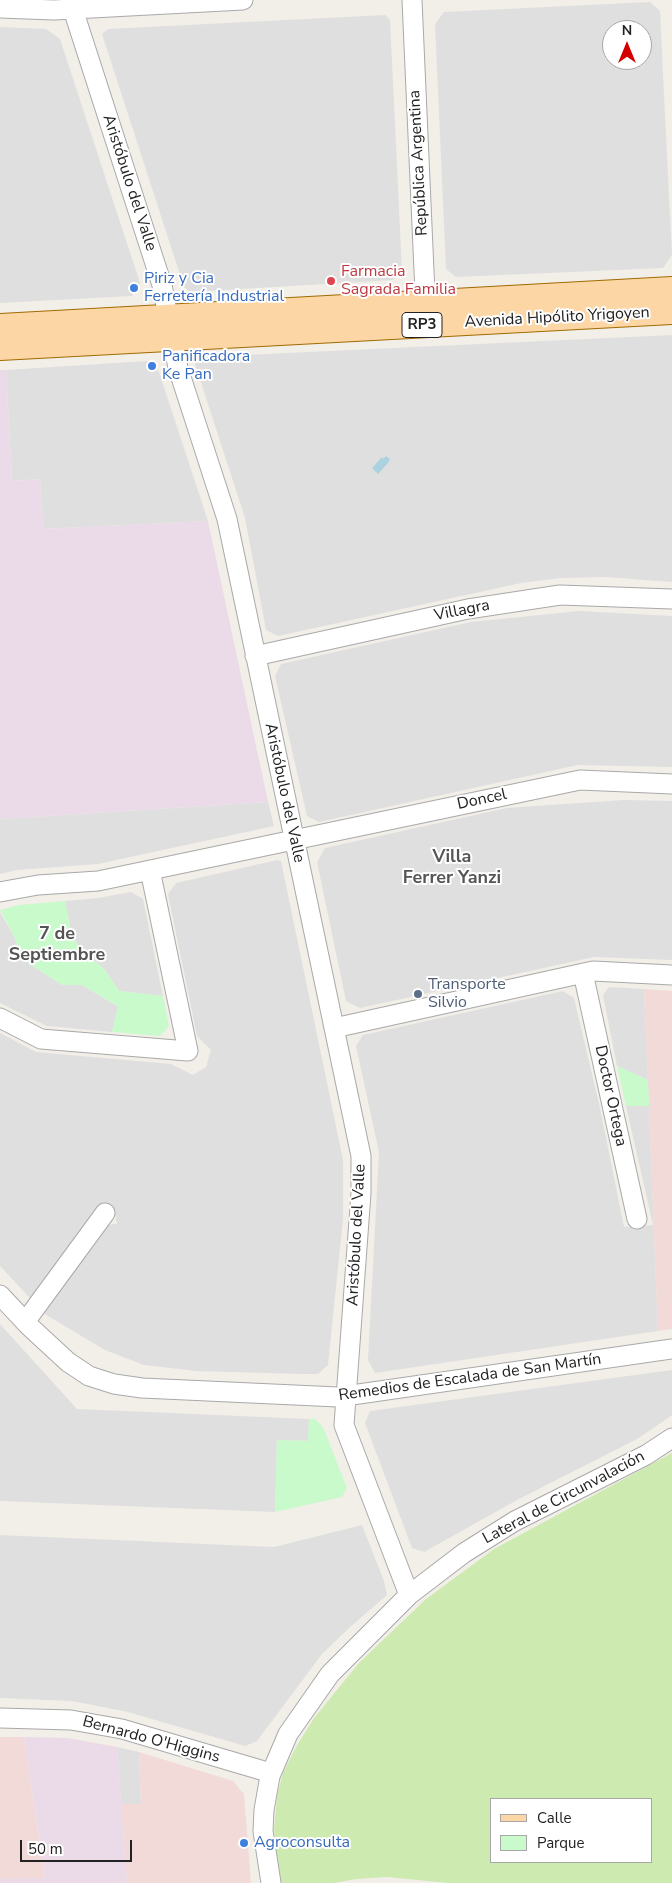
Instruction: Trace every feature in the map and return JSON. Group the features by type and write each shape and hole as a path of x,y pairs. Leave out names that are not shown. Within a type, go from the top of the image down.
{"main road":[{"name":"Avenida Hipólito Yrigoyen","path":"426,314 672,289"},
{"name":"Avenida Hipólito Yrigoyen","path":"170,328 426,314 672,312"},
{"path":"0,326 170,328"},
{"path":"0,348 170,328"}],"street":[{"path":"0,8 71,4 243,0"},
{"name":"República Argentina","path":"412,0 426,314"},
{"name":"Aristóbulo del Valle","path":"71,4 162,285 178,368 227,519 361,1156 361,1193 344,1425 409,1595"},
{"name":"Villagra","path":"255,656 468,609 560,595 672,599"},
{"name":"Doncel","path":"0,892 38,885 98,881 580,780 672,784"},
{"path":"0,1018 41,1039 188,1051 150,870"},
{"path":"334,1028 594,971 672,975"},
{"name":"Doctor Ortega","path":"583,973 637,1219"},
{"path":"25,1322 106,1213"},
{"name":"Remedios de Escalada de San Martín","path":"0,1295 25,1322 68,1362 89,1376 114,1384 188,1392 346,1396 672,1349"},
{"name":"Lateral de Circunvalación","path":"270,1883 263,1819 271,1773 288,1734 319,1687 348,1654 409,1595 464,1553 515,1521 646,1455 672,1438"},
{"name":"Bernardo O'Higgins","path":"0,1718 71,1720 122,1729 271,1773"}],"shaded area":[{"path":"650,2 660,11 672,255 663,268 456,277 446,269 435,24 444,12"},
{"path":"385,15 390,20 402,271 393,280 190,292 184,287 102,34 108,29"},
{"path":"0,27 46,29 60,39 140,283 132,296 0,303"},
{"path":"672,335 672,582 605,577 562,578 521,583 278,636 266,630 245,518 195,364 202,357"},
{"path":"147,361 159,372 208,521 43,529 40,479 12,481 6,370"},
{"path":"0,370 6,370 12,481 40,479 43,529 208,521 268,802 0,819"},
{"path":"579,611 672,616 672,767 578,765 319,822 307,816 275,676 281,664 471,622"},
{"path":"623,800 672,801 672,960 594,957 360,1008 346,1001 317,862 325,848 507,808"},
{"path":"268,802 274,826 98,864 17,870 0,874 0,819"},
{"path":"277,860 281,861 343,1160 343,1219 328,1365 318,1374 302,1374 196,1371 144,1365 105,1350 43,1313 104,1225 117,1224 114,1209 107,1203 31,1299 0,1266 0,1033 36,1052 171,1064 193,1075 206,1067 211,1050 197,1036 168,894 176,883"},
{"path":"131,892 143,899 163,996 119,991 105,970 82,950 72,937 65,901"},
{"path":"0,912 14,936 22,959 62,985 82,985 119,1007 112,1032 47,1026 0,1003"},
{"path":"609,987 644,989 648,1080 617,1066 603,995"},
{"path":"644,989 672,991 672,1329 658,1331"},
{"path":"563,991 574,998 600,1108 624,1227 653,1225 626,1106 649,1106 658,1331 375,1373 368,1360 379,1152 356,1046 363,1035"},
{"path":"0,1324 77,1409 309,1419 309,1441 277,1440 275,1512 0,1501"},
{"path":"672,1370 672,1415 655,1427 637,1439 519,1499 424,1552 412,1548 365,1423 370,1411"},
{"path":"362,1525 384,1581 387,1595 322,1654 257,1741 245,1746 128,1712 72,1701 0,1698 0,1535 274,1547"},
{"path":"0,1737 24,1737 45,1879 0,1879"},
{"path":"24,1737 68,1738 117,1747 127,1883 0,1883 0,1879 45,1878"},
{"path":"117,1747 139,1752 141,1804 121,1804"},
{"path":"139,1752 233,1781 244,1794 251,1883 127,1883 121,1804 141,1804"}],"green space":[{"path":"65,901 72,937 82,950 105,970 119,991 163,996 169,1026 160,1036 112,1032 118,1006 82,985 62,985 22,959 14,936 0,910 19,905"},
{"path":"617,1066 648,1080 649,1106 626,1106"},
{"path":"309,1419 315,1419 323,1427 347,1488 342,1497 275,1512 277,1440 308,1441"},
{"path":"672,1453 672,1883 448,1883 387,1877 333,1883 280,1883 274,1830 277,1796 283,1773 296,1747 314,1718 359,1663 426,1599 494,1549"}],"water":[{"path":"386,456 390,459 378,474 372,468 382,457 383,459"}],"place":[{"name":"Farmacia Sagrada Familia","path":"331,281"},
{"name":"Piriz y Cia Ferretería Industrial","path":"134,288"},
{"name":"Panificadora Ke Pan","path":"152,366"},
{"name":"Transporte Silvio","path":"418,994"},
{"name":"Agroconsulta","path":"244,1843"}],"district":[{"name":"Villa Ferrer Yanzi","path":"452,868"},
{"name":"7 de Septiembre","path":"57,945"}]}
